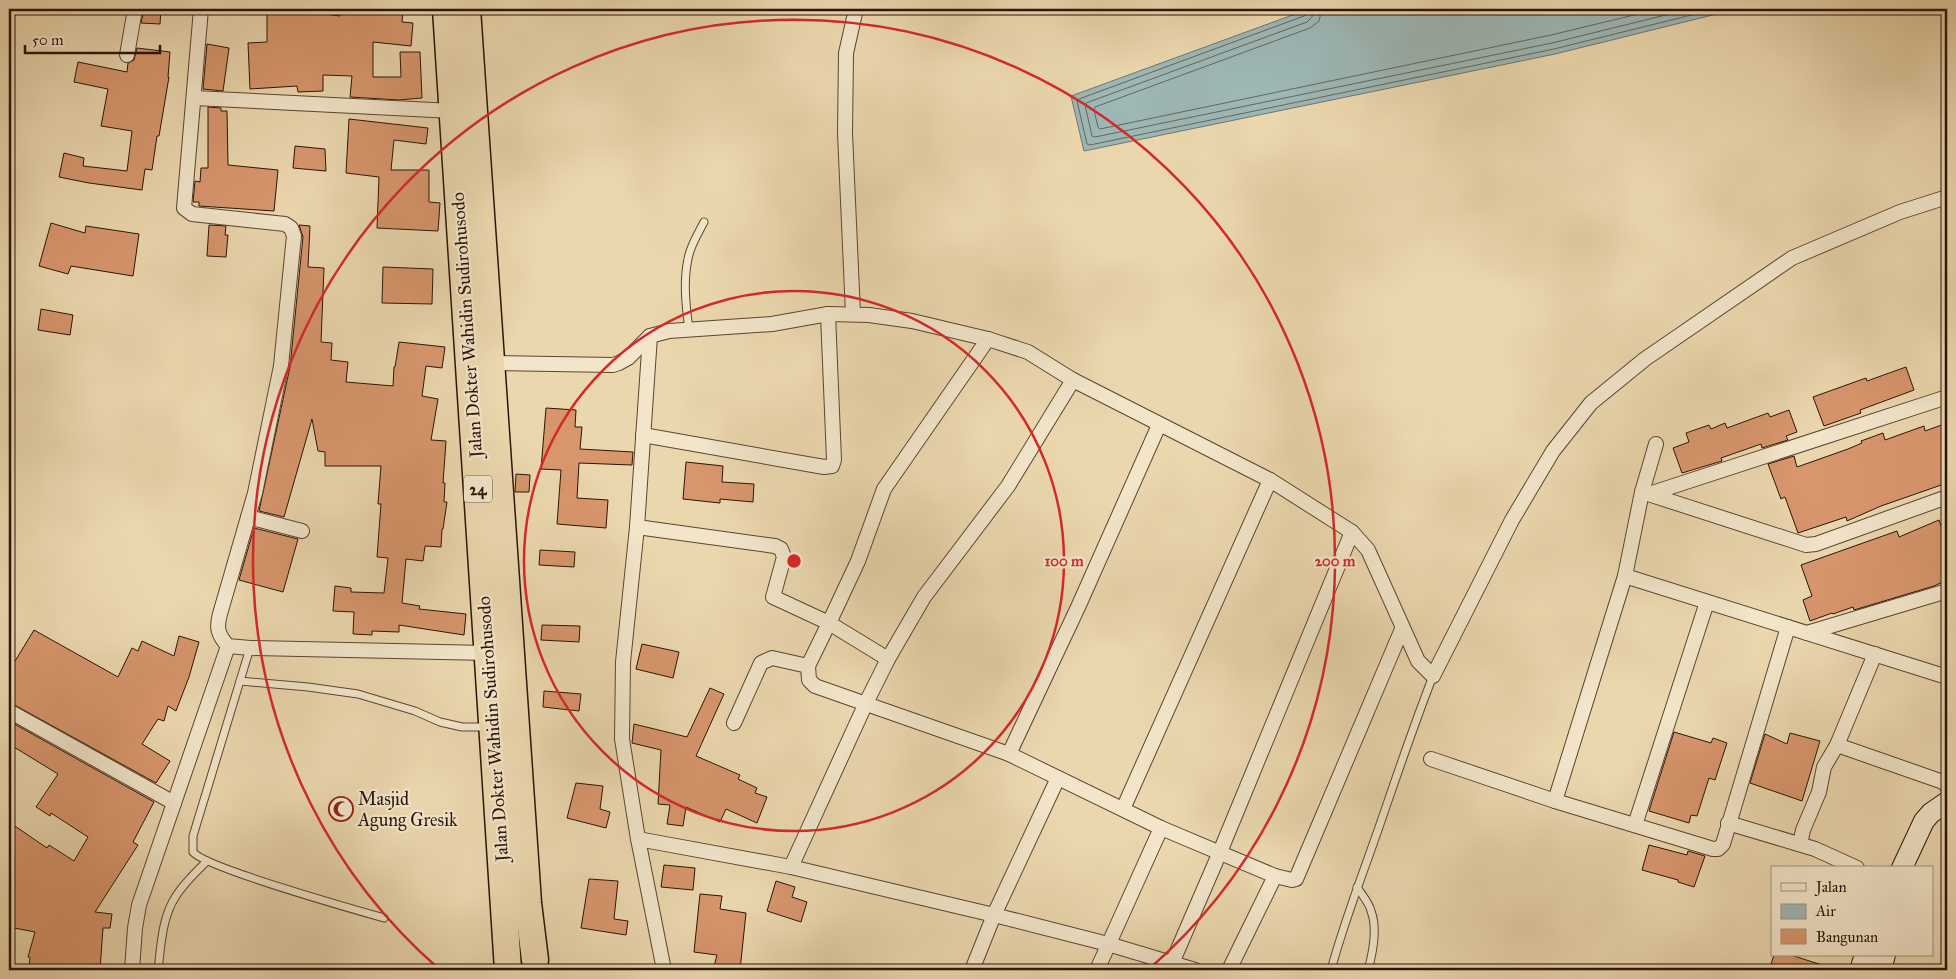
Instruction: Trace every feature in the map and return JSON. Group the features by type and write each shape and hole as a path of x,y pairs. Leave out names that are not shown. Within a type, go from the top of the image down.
{"highway":[{"name":"Jalan Dokter Wahidin Sudirohusodo","path":"446,9 508,970"},
{"name":"Jalan Dokter Wahidin Sudirohusodo","path":"467,9 528,903 540,965"},
{"path":"508,970 518,961 526,959 540,965"}],"street":[{"path":"127,55 135,9"},
{"path":"201,9 194,98 182,205 186,211 192,214 285,224 291,228 294,236 281,366 255,494 218,622 218,633 228,646 250,648 488,654"},
{"path":"853,314 845,133 846,53 856,9"},
{"path":"194,98 453,111"},
{"path":"490,362 613,364 620,363 628,358 650,336 669,331 772,324 828,314 869,314 912,321 988,339 1028,352 1074,380 1270,480 1352,532 1368,550 1418,661 1433,676 1512,520 1553,451 1591,403 1645,359 1792,258 1900,212 1947,197"},
{"path":"643,436 824,467 832,466 834,460 828,314"},
{"path":"650,336 637,527 623,662 622,740 638,839 664,970"},
{"path":"988,339 884,489 858,561 808,666 809,680 816,686 1009,754 1161,828 1275,876 1292,880 1296,878 1327,811 1358,731 1402,629"},
{"path":"791,867 866,704 888,660 924,597 1008,486 1074,380"},
{"path":"1645,493 1947,397"},
{"path":"1009,754 1079,606 1159,424"},
{"path":"1555,801 1625,576 1656,444"},
{"path":"1123,809 1270,480"},
{"path":"1645,493 1806,546 1947,497"},
{"path":"248,517 302,531"},
{"path":"637,527 775,546 781,550 784,557 772,597 829,624 888,660"},
{"path":"1171,967 1352,532"},
{"path":"1625,576 1947,677"},
{"path":"1807,633 1947,590"},
{"path":"1635,825 1707,602"},
{"path":"1431,759 1555,801 1715,849 1721,847 1788,627"},
{"path":"132,970 135,928 139,905 228,646"},
{"path":"1800,844 1803,830 1814,808 1824,767 1837,745 1875,654"},
{"path":"734,723 761,663 772,658 808,666"},
{"path":"9,711 174,803"},
{"path":"1837,745 1943,782 1947,786"},
{"path":"972,970 994,915 1058,778"},
{"path":"1904,866 1924,822 1931,813 1945,807"},
{"path":"1728,823 1815,849 1853,866"},
{"path":"1097,970 1161,828"},
{"path":"638,839 791,867 1108,944 1171,967 1195,970"},
{"path":"1229,970 1275,876"},
{"path":"1860,970 1865,956"},
{"path":"1881,970 1885,956"}],"lane":[{"path":"689,330 686,298 688,258 704,222"},
{"path":"250,648 192,842 195,855 254,878 384,918"},
{"path":"1331,970 1356,887 1378,829 1404,750 1433,676"},
{"path":"240,681 308,686 358,694 415,711 440,722 462,727 493,727"},
{"path":"158,970 166,916 176,896 207,861"},
{"path":"1356,887 1371,910 1374,925 1374,940 1368,970"}],"water":[{"path":"1309,9 1737,9 1555,54 1084,151 1071,96"}],"building":[{"path":"144,9 161,9 160,24 141,23"},
{"path":"267,9 302,9 302,11 340,16 340,9 403,9 402,22 413,23 411,46 373,42 373,77 401,77 400,52 420,52 422,98 399,100 350,97 352,76 323,75 323,91 298,92 297,86 250,89 248,43 267,42"},
{"path":"207,44 229,48 223,91 203,89"},
{"path":"137,48 170,52 169,77 159,136 157,136 152,170 145,169 142,190 59,177 64,153 84,158 83,166 127,171 132,131 101,126 108,89 74,82 78,62 127,72 128,63 134,60"},
{"path":"208,107 221,108 221,111 227,111 228,165 278,170 274,211 199,206 199,202 193,202 195,181 200,182 201,168 208,168"},
{"path":"349,119 428,128 426,144 394,140 391,170 429,170 429,202 440,203 438,231 377,228 379,177 346,173"},
{"path":"295,146 325,149 326,171 293,168"},
{"path":"51,223 85,233 86,226 139,234 133,276 71,266 68,274 39,266"},
{"path":"209,225 226,226 225,235 228,235 226,257 207,256"},
{"path":"299,225 310,226 308,267 324,268 321,342 332,343 331,360 348,362 346,382 393,386 394,367 399,342 445,347 442,368 426,366 422,396 438,399 431,440 446,441 443,483 445,483 444,502 447,502 441,547 425,546 423,561 406,559 402,603 420,606 419,609 466,614 464,635 399,625 399,632 372,631 372,635 353,634 354,612 333,611 335,586 351,588 351,592 384,593 388,558 377,557 381,504 378,504 381,466 325,466 325,452 318,451 312,419 284,517 259,511 290,367 303,237"},
{"path":"383,267 433,269 432,304 382,303"},
{"path":"41,309 73,315 70,335 38,330"},
{"path":"1906,367 1914,390 1860,410 1861,413 1824,426 1813,397 1866,378 1867,381"},
{"path":"546,408 576,410 575,427 582,427 580,449 633,452 632,465 579,463 577,498 608,500 606,528 557,524 561,470 541,469"},
{"path":"1789,410 1797,432 1786,436 1788,440 1762,448 1761,444 1721,458 1722,461 1682,473 1673,448 1689,442 1686,433 1709,425 1711,429 1725,423 1727,428 1768,413 1770,417"},
{"path":"1947,423 1947,483 1881,506 1847,521 1846,517 1798,533 1785,497 1781,499 1768,464 1794,456 1797,467 1848,449 1862,443 1861,441 1883,433 1885,440 1924,426 1925,431"},
{"path":"686,462 723,466 722,482 754,484 753,502 720,499 720,503 683,499"},
{"path":"516,474 530,475 529,492 515,492"},
{"path":"1939,520 1947,543 1941,546 1947,563 1947,580 1934,586 1854,610 1853,607 1810,621 1803,600 1812,596 1801,565 1897,531 1899,537"},
{"path":"254,528 298,539 283,592 239,580"},
{"path":"540,550 575,552 574,567 539,565"},
{"path":"542,625 580,626 579,642 541,640"},
{"path":"34,630 118,677 132,648 138,651 142,641 174,656 179,636 199,642 189,677 176,711 168,706 164,721 158,719 142,744 170,761 156,783 9,702 9,671"},
{"path":"642,644 679,652 673,678 636,669"},
{"path":"710,688 724,694 696,756 740,775 738,779 757,788 755,793 767,797 757,823 726,809 720,822 686,807 683,826 667,824 670,805 658,804 661,750 632,743 634,724 687,737"},
{"path":"544,691 581,694 579,711 543,707"},
{"path":"9,721 154,802 133,842 138,845 95,912 112,914 110,928 103,928 100,970 29,970 30,957 28,957 35,932 9,927 9,822 47,848 49,845 74,861 88,837 51,813 50,816 36,807 58,774 9,744"},
{"path":"1674,732 1711,743 1713,738 1727,743 1715,780 1709,778 1697,816 1691,815 1689,823 1649,811"},
{"path":"1790,733 1820,741 1802,801 1750,783 1765,734 1787,744"},
{"path":"576,783 603,786 600,809 610,812 606,828 567,818"},
{"path":"1649,845 1687,855 1688,851 1705,856 1694,887 1678,882 1678,880 1642,870"},
{"path":"664,865 695,868 693,890 661,887"},
{"path":"589,879 618,881 614,919 628,921 626,935 581,928"},
{"path":"776,881 795,887 792,897 807,902 801,922 767,911"},
{"path":"700,894 722,896 720,909 746,913 740,970 713,970 717,955 694,952"},
{"path":"1774,956 1794,956 1828,967 1828,970 1769,970"}],"place":[{"name":"Masjid Agung Gresik","path":"341,809"}]}
